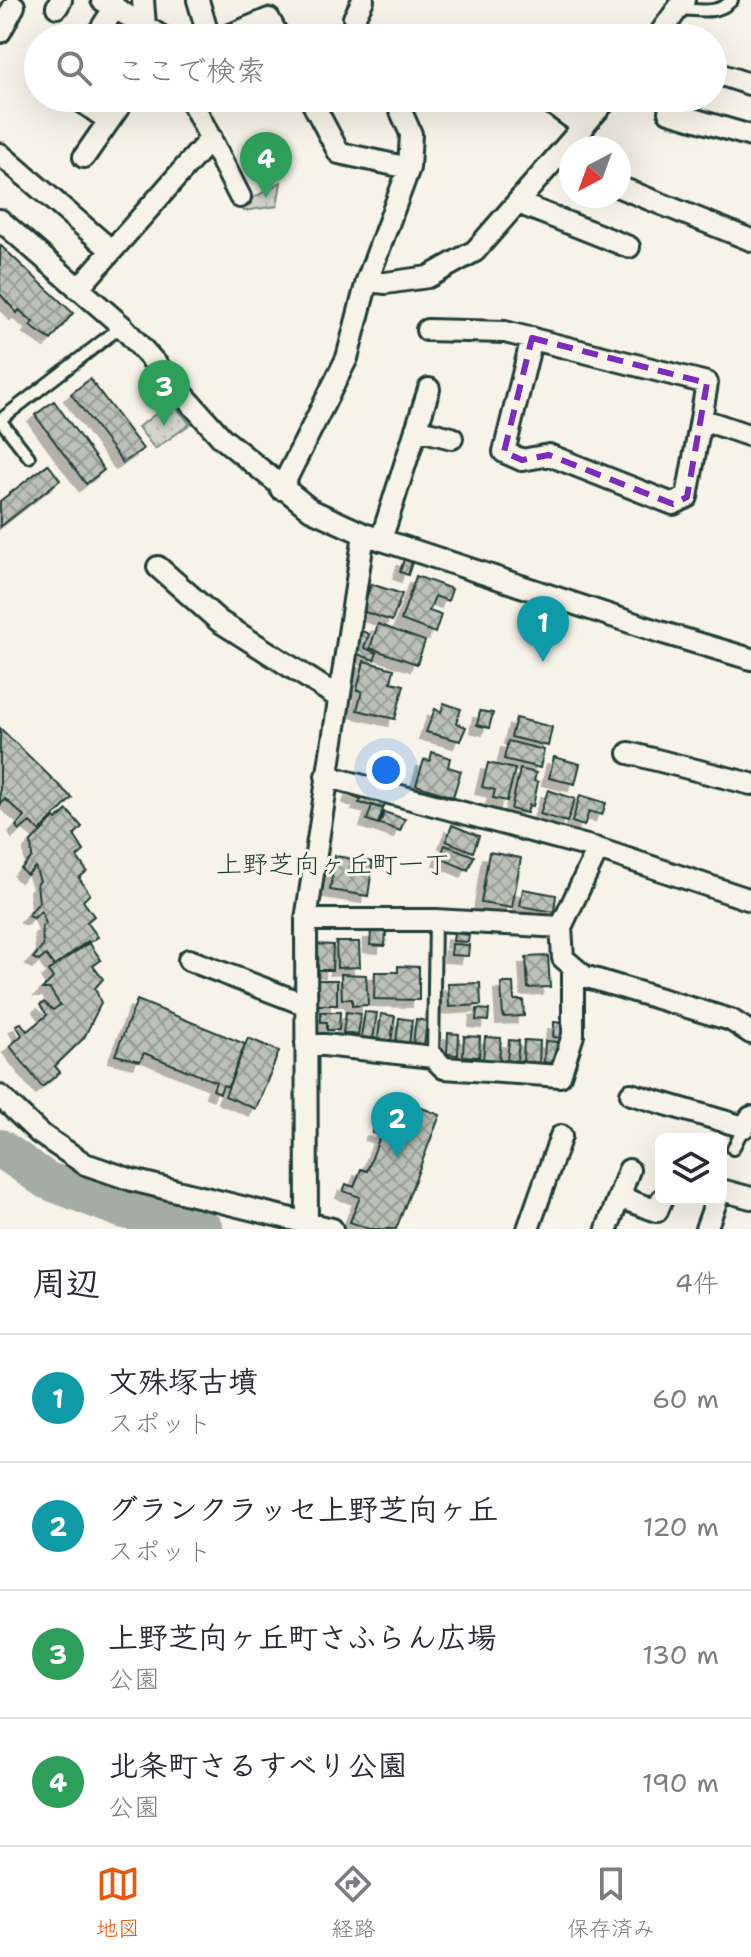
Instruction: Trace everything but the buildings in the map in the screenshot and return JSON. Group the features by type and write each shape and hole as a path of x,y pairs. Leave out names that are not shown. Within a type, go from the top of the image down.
{"street":[{"path":"143,0 145,24"},
{"path":"198,0 205,24"},
{"path":"357,24 354,18 363,0"},
{"path":"665,24 676,3"},
{"path":"100,24 108,4 142,24"},
{"path":"0,32 14,6"},
{"path":"727,77 749,84"},
{"path":"96,112 109,121"},
{"path":"84,157 115,112"},
{"path":"197,112 240,197"},
{"path":"317,112 339,153 409,168"},
{"path":"281,489 347,358 367,281 409,168 411,134 401,112"},
{"path":"563,112 584,127"},
{"path":"579,136 596,112"},
{"path":"669,112 751,136"},
{"path":"78,289 211,138"},
{"path":"0,154 111,250"},
{"path":"367,281 386,283 428,277 475,251 518,203 559,168"},
{"path":"631,192 751,240"},
{"path":"518,203 629,247"},
{"path":"0,220 122,326 222,438 281,489 311,510 372,537 751,659"},
{"path":"427,330 505,332 532,338 707,383 687,497 673,504 549,455 522,460 504,452 532,338"},
{"path":"308,1225 304,1004 306,920 326,776 338,697 372,537 429,389"},
{"path":"701,419 751,436"},
{"path":"416,429 452,438"},
{"path":"158,567 219,621 338,697"},
{"path":"629,753 751,784"},
{"path":"326,776 598,849 751,900"},
{"path":"598,849 561,927 563,958 584,976 731,1020 751,1033"},
{"path":"306,920 435,920 561,927"},
{"path":"189,960 304,1004"},
{"path":"306,1043 433,1057 444,1068 560,1076 573,1035 573,969"},
{"path":"631,1094 748,1122"},
{"path":"0,1096 39,1133 85,1164 132,1180 332,1229"},
{"path":"528,1229 561,1136"},
{"path":"607,1229 629,1170"},
{"path":"727,1192 751,1198"},
{"path":"619,1197 657,1211 660,1205"},
{"path":"706,1229 715,1205"}],"lane":[{"path":"676,3 710,11 726,7 732,0"},
{"path":"29,457 0,420 122,326"},
{"path":"433,1057 435,920"},
{"path":"733,1149 748,1122"}],"highlighted area":[{"path":"532,338 707,383 687,497 673,504 549,455 522,460 504,452"}],"shaded area":[{"path":"281,182 277,206 244,211 235,200 248,201"},
{"path":"172,402 190,424 155,449 138,427"}],"waterway":[{"path":"0,1148 46,1180 121,1209 204,1229"}],"place":[{"name":"北条町さるすべり公園","path":"266,198"},
{"name":"上野芝向ヶ丘町さふらん広場","path":"164,426"},
{"name":"文殊塚古墳","path":"543,662"},
{"name":"グランクラッセ上野芝向ヶ丘","path":"397,1158"}],"district":[{"name":"上野芝向ヶ丘町一丁","path":"333,863"}]}
